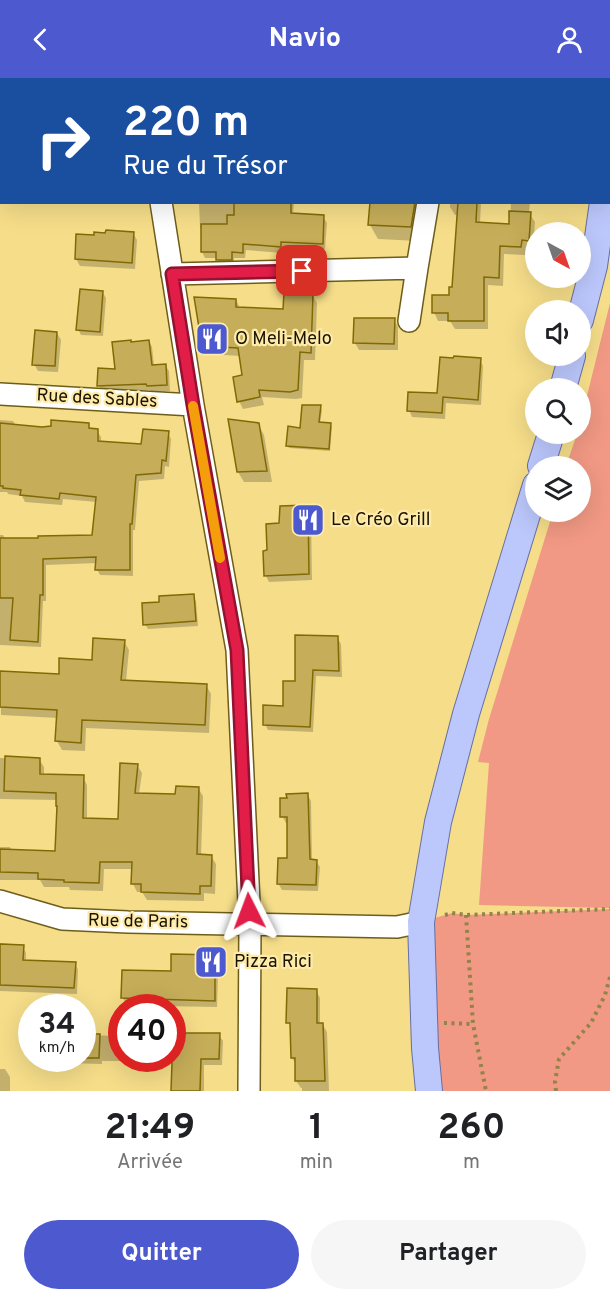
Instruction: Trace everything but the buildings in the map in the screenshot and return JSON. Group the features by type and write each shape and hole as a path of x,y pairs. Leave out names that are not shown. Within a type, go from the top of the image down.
{"main road":[{"path":"585,300 594,266 603,204"},
{"path":"429,1091 425,1048 421,922 438,822 463,726 525,521"}],"street":[{"path":"161,204 193,405 237,650 250,924 249,1091"},
{"path":"409,321 428,204"},
{"path":"172,274 417,267"},
{"name":"Rue des Sables","path":"0,394 193,405"},
{"name":"Rue de Paris","path":"0,901 62,919 397,927 421,922"}],"path":[{"path":"453,913 466,915 610,909"},
{"path":"466,915 473,1024 486,1091"},
{"path":"556,1091 555,1082 559,1059 591,1023 605,995 610,977"}],"shaded area":[{"path":"610,303 610,908 479,905 489,763 478,762 489,719 550,522 591,522 591,456 569,456 574,444 591,444 591,380"},
{"path":"610,909 610,1091 429,1091 421,922 452,913 466,915"}],"slow traffic":[{"path":"193,406 220,558"}],"place":[{"name":"O Meli-Melo","path":"212,339"},
{"name":"Le Créo Grill","path":"308,520"},
{"name":"Pizza Rici","path":"211,962"}],"route":[{"path":"249,911 237,650 172,274 302,271"}]}
